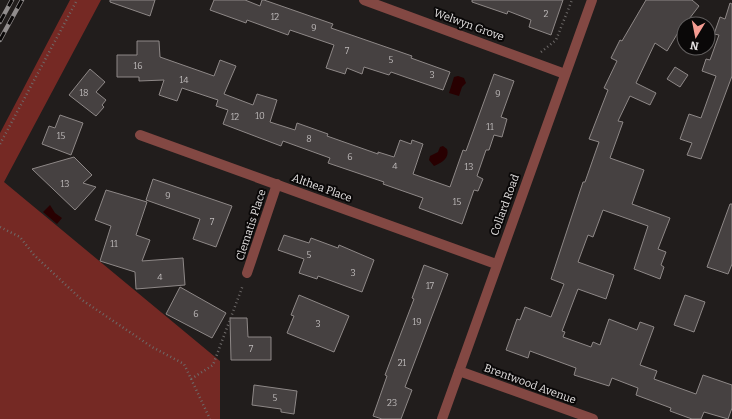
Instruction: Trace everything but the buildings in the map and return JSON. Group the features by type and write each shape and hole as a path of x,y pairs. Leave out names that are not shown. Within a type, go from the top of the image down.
{"street":[{"name":"Welwyn Grove","path":"364,0 565,74"},
{"name":"Collard Road","path":"442,419 496,264 592,0"},
{"name":"Althea Place","path":"140,135 496,264"},
{"name":"Clematis Place","path":"247,273 277,184"},
{"name":"Brentwood Avenue","path":"459,371 593,419"}],"path":[{"path":"0,144 77,0"},
{"path":"529,60 556,40 572,0"},
{"path":"0,227 20,237 34,255 82,300 152,347 184,364 210,419"},
{"path":"191,379 213,365 247,273"}],"shaded area":[{"path":"70,0 101,0 4,182 220,361 220,419 0,419 0,133"},
{"path":"458,76 464,78 466,83 462,87 459,96 449,93 454,77"},
{"path":"443,146 448,152 446,158 434,166 429,160 430,156 438,152 440,147"},
{"path":"50,205 55,213 62,218 57,224 43,212"}],"railway":[{"path":"0,22 12,0"},
{"path":"0,40 22,0"}]}
